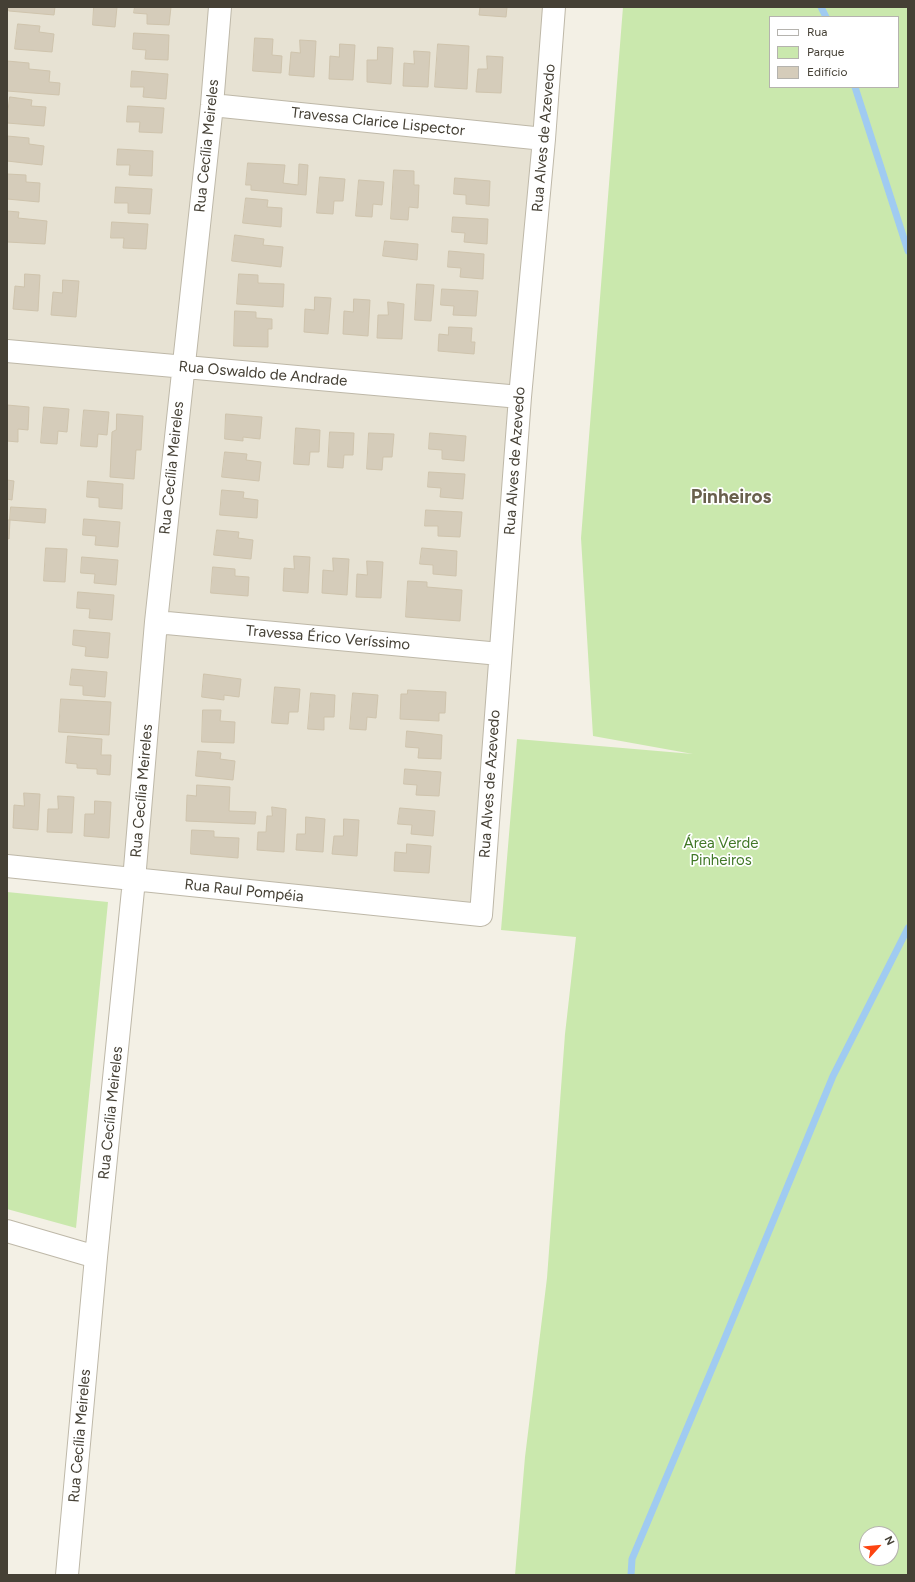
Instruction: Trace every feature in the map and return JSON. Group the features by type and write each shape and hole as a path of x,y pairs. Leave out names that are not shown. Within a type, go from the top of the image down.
{"street":[{"name":"Rua Cecília Meireles","path":"67,1575 96,1257 134,880 156,622 212,105 220,7"},
{"name":"Rua Alves de Azevedo","path":"481,915 520,396 544,139 554,7"},
{"name":"Travessa Clarice Lispector","path":"212,105 544,139"},
{"name":"Rua Oswaldo de Andrade","path":"7,350 183,367 520,396"},
{"name":"Travessa Érico Veríssimo","path":"156,622 500,654"},
{"name":"Rua Raul Pompéia","path":"7,866 481,915"},
{"path":"7,1231 96,1257"}],"shaded area":[{"path":"7,7 554,7 481,915 7,866"}],"green space":[{"name":"Área Verde Pinheiros","path":"623,7 908,7 908,1575 515,1575 525,1457 547,1278 565,1034 576,937 501,930 517,739 693,754 593,736 581,538"},
{"path":"7,892 108,902 76,1228 7,1209"}],"building":[{"path":"9,7 55,7 54,15 9,11"},
{"path":"94,7 117,7 115,27 93,25"},
{"path":"135,7 171,7 169,25 147,24 147,14 134,13"},
{"path":"480,7 507,7 506,17 479,15"},
{"path":"18,24 40,26 39,32 54,34 52,52 15,49"},
{"path":"134,33 169,35 168,60 145,59 146,50 133,49"},
{"path":"255,38 273,39 272,55 282,56 281,73 253,71"},
{"path":"300,40 316,41 314,77 289,75 291,52 300,53"},
{"path":"340,44 355,45 353,80 329,79 330,56 339,57"},
{"path":"438,44 469,46 467,89 435,87"},
{"path":"378,47 393,48 391,84 367,82 367,60 377,60"},
{"path":"414,51 430,52 428,87 403,86 404,63 414,64"},
{"path":"487,56 503,57 501,93 476,92 478,69 487,69"},
{"path":"7,61 29,63 29,69 50,71 49,82 60,83 59,95 7,91"},
{"path":"132,71 168,74 166,99 143,97 144,87 131,87"},
{"path":"10,97 32,100 31,106 46,107 44,126 7,123"},
{"path":"128,106 164,108 162,133 139,132 140,122 127,122"},
{"path":"7,136 29,138 29,144 44,146 42,165 7,161"},
{"path":"118,149 153,151 152,176 129,175 130,165 117,165"},
{"path":"248,163 285,165 283,183 298,185 299,164 308,165 306,195 251,190 251,185 246,185"},
{"path":"394,170 414,171 414,185 419,185 418,208 409,207 408,220 391,219"},
{"path":"7,174 26,175 26,182 40,183 39,202 7,199"},
{"path":"320,177 345,179 343,201 334,201 333,214 317,213"},
{"path":"455,178 490,181 489,206 466,204 466,195 454,194"},
{"path":"359,180 384,182 382,205 373,204 372,217 356,216"},
{"path":"116,187 152,189 150,214 128,213 128,203 115,203"},
{"path":"246,198 268,200 267,207 282,208 281,227 243,223"},
{"path":"7,211 19,212 18,218 47,221 45,244 7,242"},
{"path":"453,217 488,219 487,244 464,242 465,233 452,232"},
{"path":"112,222 148,224 146,249 123,248 124,238 111,238"},
{"path":"235,235 264,239 263,245 283,247 281,267 232,261"},
{"path":"385,241 418,244 417,260 383,256"},
{"path":"449,251 484,254 483,279 460,277 461,268 448,267"},
{"path":"25,274 40,275 38,311 13,309 15,286 24,287"},
{"path":"239,274 258,275 258,283 284,284 283,307 237,304"},
{"path":"63,280 79,281 76,317 51,315 53,292 62,293"},
{"path":"417,284 434,285 431,321 415,320"},
{"path":"442,289 478,291 476,316 453,315 454,306 441,305"},
{"path":"315,297 331,298 328,334 304,332 305,309 314,310"},
{"path":"354,299 370,300 368,336 343,334 344,311 353,312"},
{"path":"388,302 404,304 402,339 377,338 378,315 388,315"},
{"path":"235,311 256,312 256,318 272,319 272,329 268,329 268,347 234,346"},
{"path":"449,327 472,328 471,342 475,342 474,354 438,351 439,334 448,335"},
{"path":"7,405 29,407 28,430 18,429 18,442 7,441"},
{"path":"44,407 69,409 67,432 58,431 57,444 41,443"},
{"path":"84,410 109,412 107,435 98,434 97,447 81,446"},
{"path":"117,414 143,416 141,450 136,450 134,479 110,477 112,432 116,430"},
{"path":"226,414 262,417 260,439 243,437 243,441 225,439"},
{"path":"296,428 320,430 319,452 310,452 309,465 294,464"},
{"path":"330,432 354,433 353,455 344,455 343,468 328,467"},
{"path":"369,433 394,434 392,457 383,457 382,470 367,469"},
{"path":"430,433 466,436 464,461 442,459 442,450 429,449"},
{"path":"225,452 247,454 246,460 261,462 259,481 222,477"},
{"path":"429,472 465,474 463,499 440,497 441,488 428,487"},
{"path":"7,480 14,481 12,500 7,499"},
{"path":"88,481 123,484 122,509 99,507 99,498 87,497"},
{"path":"222,490 244,492 243,498 258,500 257,518 220,515"},
{"path":"11,507 46,509 45,523 10,520"},
{"path":"426,510 462,512 460,537 438,536 438,526 425,526"},
{"path":"84,519 120,522 118,547 95,545 96,536 83,535"},
{"path":"7,520 10,520 9,539 7,538"},
{"path":"217,530 239,532 238,538 253,540 251,559 214,555"},
{"path":"46,548 67,549 65,582 44,581"},
{"path":"422,548 457,551 456,576 433,574 433,565 420,564"},
{"path":"294,556 310,557 308,593 283,591 284,568 294,569"},
{"path":"82,557 118,560 116,585 94,583 95,574 81,573"},
{"path":"333,558 349,559 347,595 322,593 323,570 333,571"},
{"path":"367,561 383,562 381,598 356,597 357,574 367,575"},
{"path":"213,567 235,569 235,576 249,577 248,596 211,593"},
{"path":"408,581 427,582 427,587 462,590 460,621 406,617"},
{"path":"78,592 114,595 112,620 89,618 90,609 77,608"},
{"path":"74,630 110,633 108,658 85,656 86,647 73,645"},
{"path":"72,669 107,672 105,697 83,695 83,686 70,685"},
{"path":"204,674 241,679 239,697 224,695 224,700 202,697"},
{"path":"275,687 300,689 298,712 289,712 288,724 272,723"},
{"path":"408,690 446,692 445,713 439,713 439,721 400,719 401,694 407,694"},
{"path":"311,693 335,695 334,717 324,717 324,730 308,729"},
{"path":"353,693 378,695 376,718 367,717 366,730 350,729"},
{"path":"61,699 111,702 109,735 59,732"},
{"path":"203,710 221,710 220,721 235,722 234,743 202,742"},
{"path":"407,731 442,735 441,759 418,758 419,748 406,747"},
{"path":"68,736 102,739 101,755 111,755 110,775 97,774 97,769 77,768 77,764 66,763"},
{"path":"198,751 221,753 220,759 235,761 233,780 196,776"},
{"path":"405,769 441,772 439,796 416,795 417,785 404,784"},
{"path":"197,785 230,787 229,811 256,812 255,824 186,821 187,795 196,796"},
{"path":"24,793 40,794 38,830 13,828 14,805 24,806"},
{"path":"58,796 74,797 72,833 47,832 48,809 58,809"},
{"path":"95,801 111,802 109,838 84,836 85,814 94,814"},
{"path":"272,807 286,809 284,852 257,850 258,832 266,832 267,816 272,816"},
{"path":"400,808 435,811 433,836 411,834 412,825 398,824"},
{"path":"306,817 325,819 323,852 296,850 297,834 305,834"},
{"path":"344,819 359,820 357,856 332,854 334,836 343,836"},
{"path":"192,830 214,831 214,837 239,838 238,858 191,854"},
{"path":"407,844 431,846 429,873 394,871 395,852 406,853"}],"waterway":[{"path":"821,7 826,16"},
{"path":"855,88 908,251"},
{"path":"631,1575 632,1559 833,1076 908,928"}],"district":[{"name":"Pinheiros","path":"731,497"}]}
